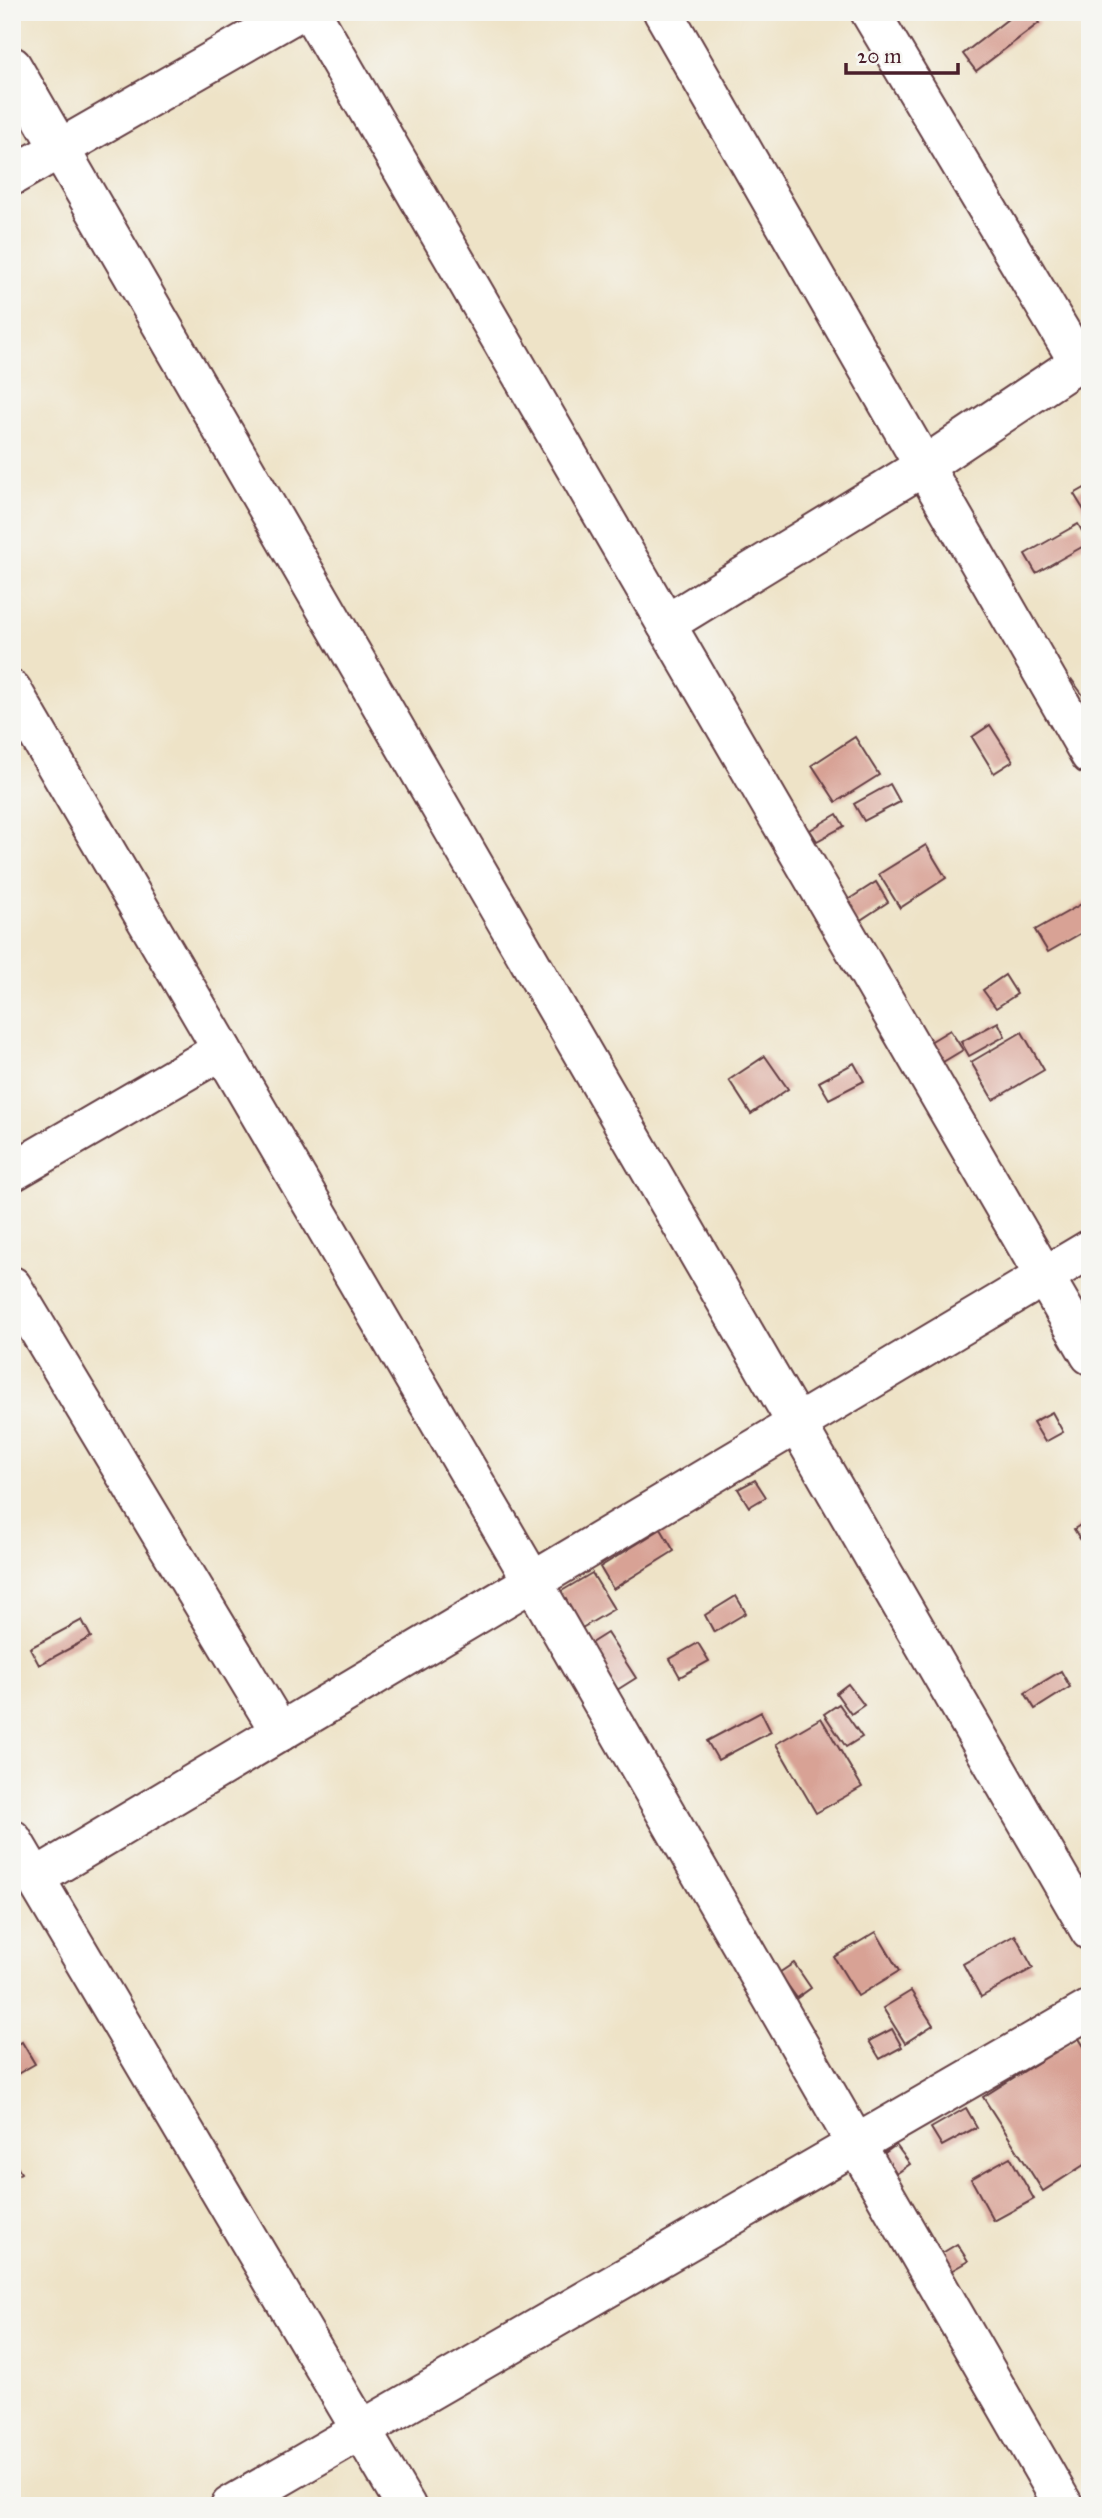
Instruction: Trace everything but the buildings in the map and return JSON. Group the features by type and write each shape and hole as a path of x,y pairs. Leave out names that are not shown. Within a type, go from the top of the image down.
{"street":[{"path":"12,176 298,12"},
{"path":"311,12 1090,1354"},
{"path":"663,12 1090,755"},
{"path":"666,624 923,466 1084,358 870,12"},
{"path":"12,66 1090,1931"},
{"path":"12,690 533,1582 1064,2506"},
{"path":"12,1172 222,1049"},
{"path":"35,1878 1090,1249"},
{"path":"12,1286 280,1732"},
{"path":"12,1839 407,2506"},
{"path":"230,2506 1090,2009"}]}
